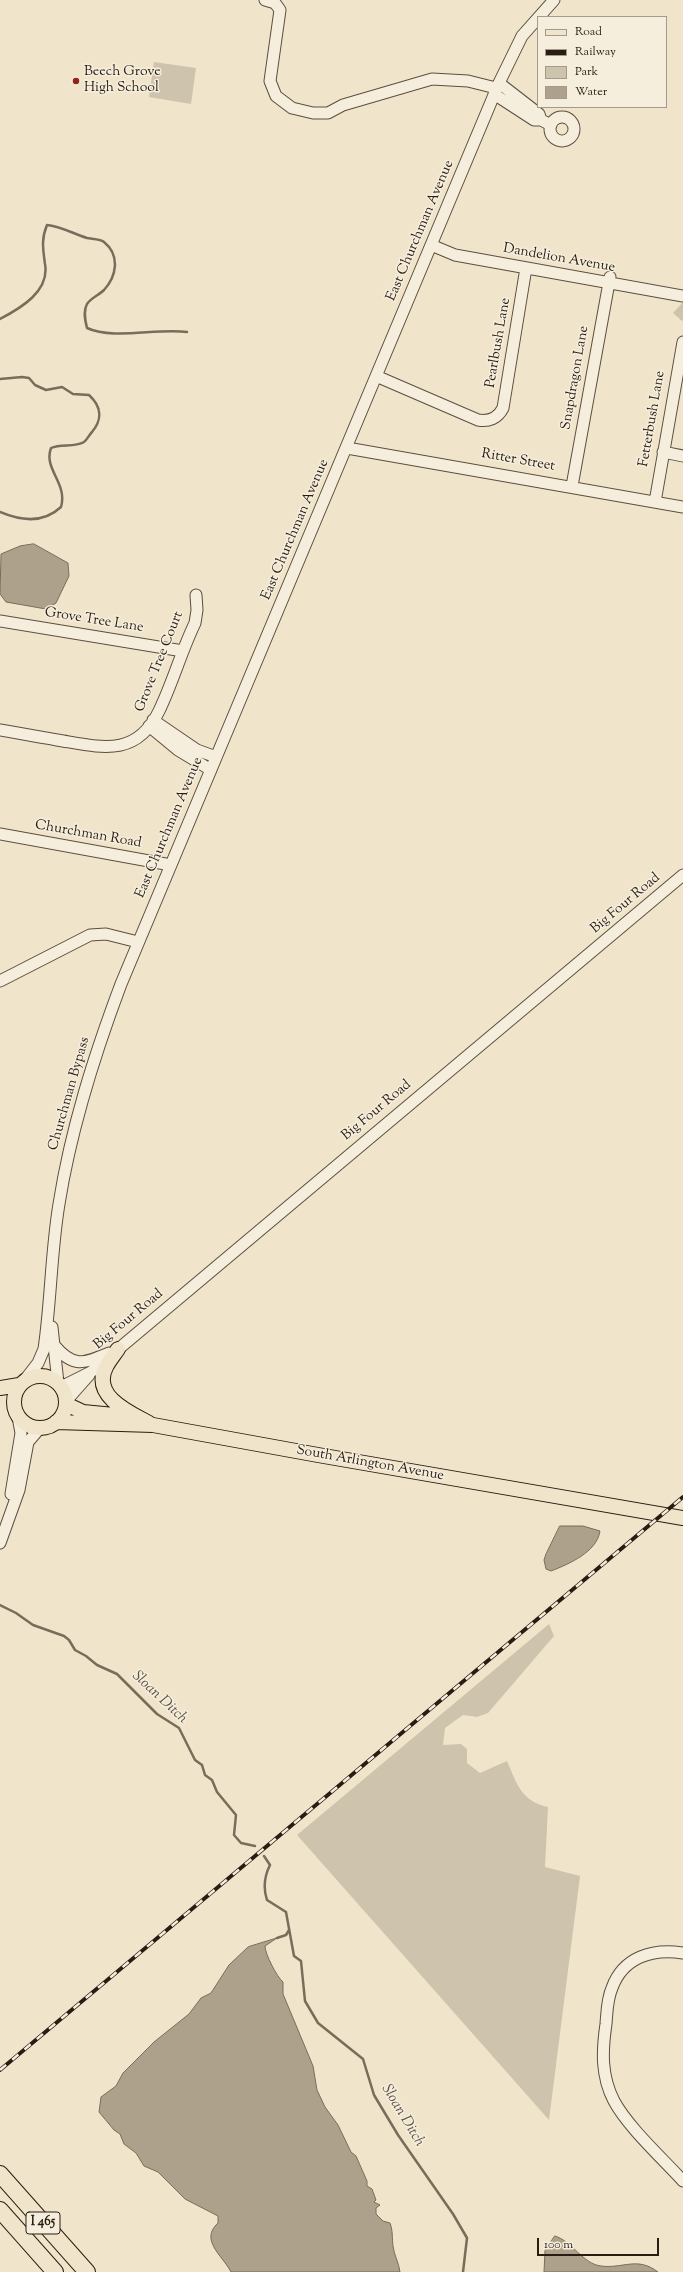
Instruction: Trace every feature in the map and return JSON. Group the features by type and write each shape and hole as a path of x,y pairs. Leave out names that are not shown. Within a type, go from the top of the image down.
{"highway":[{"name":"I 465","path":"0,2174 87,2272"},
{"name":"I 465","path":"0,2210 55,2272"}],"main road":[{"path":"118,1349 104,1372 105,1388 118,1406 153,1425"},
{"path":"0,1388 22,1383 38,1376 52,1379 59,1385 66,1402 63,1414 56,1422 40,1428 28,1426 0,1400"},
{"path":"16,1414 14,1397 22,1383"},
{"path":"66,1402 83,1412 139,1417"},
{"name":"South Arlington Avenue","path":"56,1422 153,1425 683,1518"}],"street":[{"path":"268,0 279,5 280,10 270,81 276,96 292,108 313,113 328,113 343,104 432,79 468,81 496,89 538,114 541,120 551,125"},
{"name":"East Churchman Avenue","path":"540,16 554,0"},
{"name":"East Churchman Avenue","path":"138,942 347,448 496,89 522,36 537,19"},
{"name":"Dandelion Avenue","path":"431,245 455,256 609,280 683,296"},
{"name":"Pearlbush Lane","path":"376,376 478,420 488,420 493,418 503,408 526,268"},
{"name":"Snapdragon Lane","path":"572,486 609,280"},
{"name":"Fetterbush Lane","path":"654,502 683,342"},
{"name":"Ritter Street","path":"347,448 572,486 683,507"},
{"path":"663,452 683,456"},
{"name":"Grove Tree Court","path":"0,730 97,747 115,747 132,742 151,723 195,624 197,610 196,595"},
{"name":"Grove Tree Lane","path":"0,621 183,651"},
{"path":"151,723 197,750 216,757"},
{"path":"151,723 178,750 211,770"},
{"name":"Churchman Road","path":"0,834 171,865"},
{"name":"Big Four Road","path":"66,1402 91,1372 683,875"},
{"path":"0,981 90,935 106,934 138,942"},
{"name":"Churchman Bypass","path":"22,1383 38,1363 44,1349 51,1259 62,1183 77,1120 97,1049 138,942"},
{"name":"Churchman Bypass","path":"51,1259 54,1345 59,1385"},
{"path":"54,1345 64,1357 75,1362 90,1360 118,1349"},
{"name":"Big Four Road","path":"59,1385 91,1372"},
{"path":"7,1520 21,1434 16,1414"},
{"path":"0,1543 19,1490 28,1442 40,1428"},
{"path":"683,1953 664,1950 645,1954 629,1964 616,1978 610,1993 603,2043 603,2065 608,2086 614,2100 626,2118 683,2181"}],"green space":[{"path":"154,62 196,68 191,104 149,97"},
{"path":"683,302 683,320 682,321 673,313"},
{"path":"549,1624 554,1636 488,1713 477,1717 463,1715 445,1728 443,1745 461,1744 467,1749 467,1763 480,1773 507,1761 517,1784 526,1796 532,1801 548,1807 545,1867 580,1876 549,2120 297,1835"}],"water":[{"path":"34,544 68,563 69,576 56,603 46,609 6,602 0,594 1,554 20,546"},
{"path":"560,1526 583,1526 600,1531 594,1545 588,1551 574,1561 551,1571 546,1569 544,1560"},
{"path":"277,1938 265,1946 269,1960 283,1982 283,1994 313,2066 317,2090 325,2107 338,2125 351,2152 356,2156 367,2181 367,2186 372,2189 376,2200 374,2202 380,2205 376,2208 376,2214 383,2221 390,2223 394,2249 400,2272 231,2272 214,2248 212,2242 211,2236 213,2229 218,2223 218,2216 185,2199 158,2172 144,2166 136,2153 124,2144 120,2134 114,2130 99,2112 101,2097 116,2086 123,2073 154,2042 189,2014 201,1998 211,1993 229,1965 248,1947"},
{"path":"555,2236 595,2264 601,2266 616,2266 637,2264 650,2267 658,2272 544,2272 545,2251"}],"waterway":[{"path":"0,319 17,310 32,298 43,282 45,274 43,240 47,225 62,228 87,238 103,241 113,254 115,260 114,273 108,285 87,304 85,310 87,328 109,333 162,331 187,332"},
{"path":"0,379 22,377 29,378 35,385 46,390 62,387 73,394 89,395 96,404 99,413 96,427 84,442 76,445 51,448 49,456 50,463 59,483 62,498 61,507 47,516 32,519 24,519 0,512"},
{"name":"Sloan Ditch","path":"0,1605 16,1613 33,1625 64,1636 69,1640 75,1650 86,1656 97,1665 117,1674 157,1714 179,1728 195,1760 202,1765 205,1775 212,1780 217,1792 236,1815 234,1835 241,1843 255,1846"},
{"name":"Sloan Ditch","path":"264,1856 270,1865 266,1874 265,1882 267,1900 286,1912 294,1956 301,1961 305,2001 318,2023 363,2059 374,2095 398,2135 453,2214 467,2238 463,2272"},
{"path":"277,1938 286,1935 289,1930"}],"railway":[{"path":"0,2070 683,1497"}],"place":[{"name":"Beech Grove High School","path":"76,81"}]}
